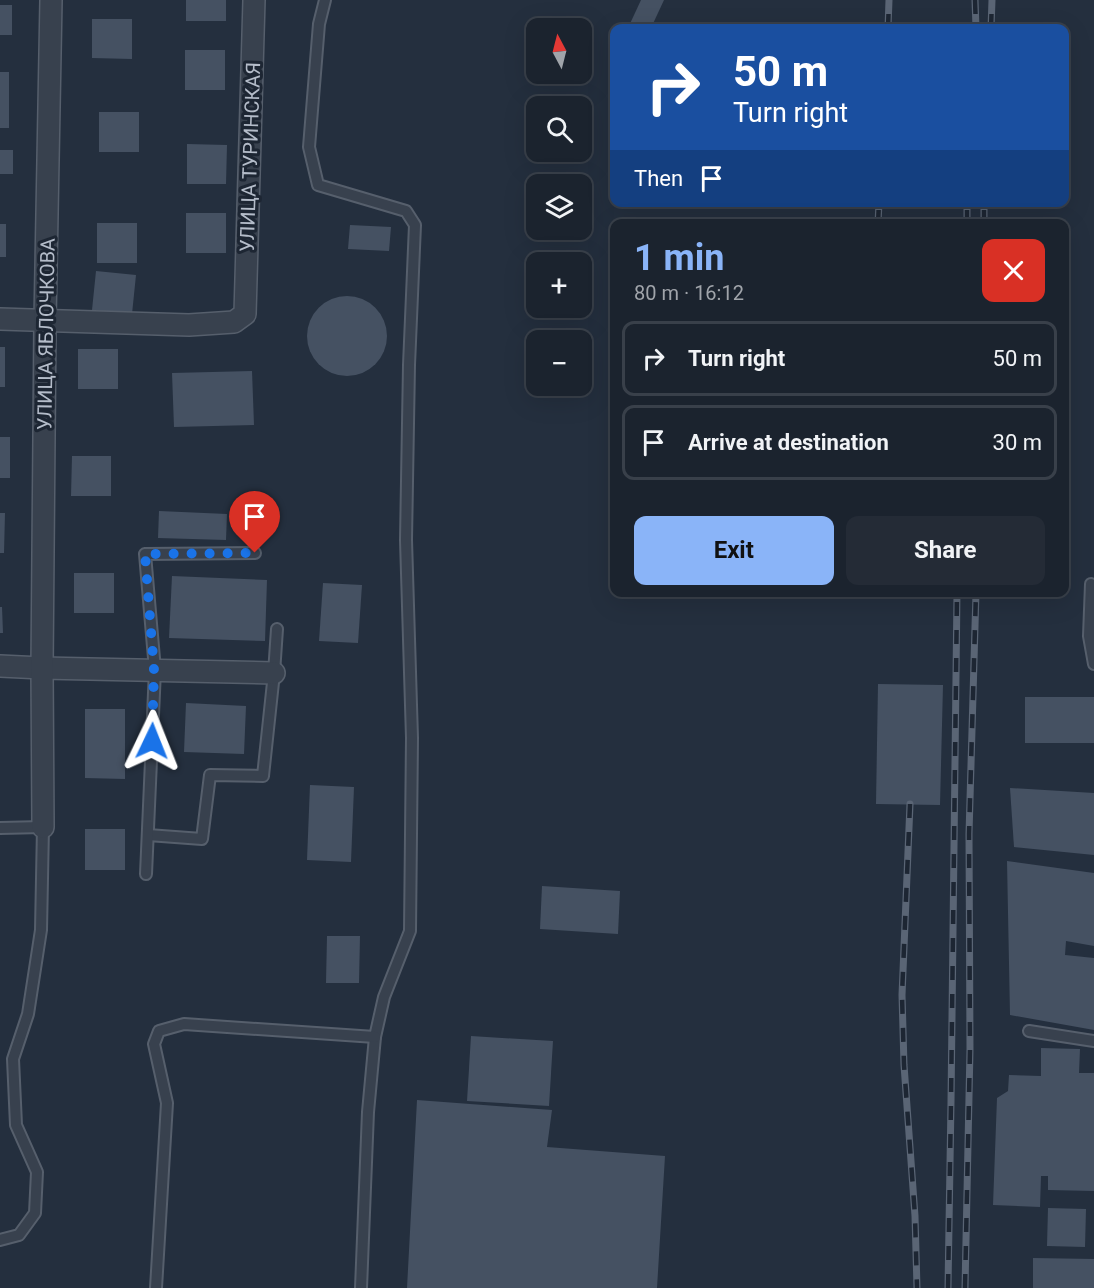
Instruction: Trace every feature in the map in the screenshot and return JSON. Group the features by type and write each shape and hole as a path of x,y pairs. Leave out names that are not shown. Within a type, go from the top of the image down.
{"street":[{"name":"УЛИЦА ЯБЛОЧКОВА","path":"43,827 45,321 51,0"},
{"name":"УЛИЦА ТУРИНСКАЯ","path":"45,321 189,325 234,322 245,314 254,0"},
{"path":"0,319 45,321"},
{"path":"0,666 274,672"}],"lane":[{"path":"324,0 319,24 309,147 318,185 406,210 415,225 409,365 406,540 412,738 410,931 384,997 375,1037 368,1112 361,1288"},
{"path":"146,874 154,670 145,554 255,553"},
{"path":"1091,584 1089,636 1094,664"},
{"path":"148,835 202,839 210,775 263,776 277,628"},
{"path":"0,828 43,827 41,930 28,1014 13,1059 16,1125 37,1172 35,1213 20,1235 0,1240"},
{"path":"156,1288 166,1103 154,1044 159,1031 184,1024 375,1037"},
{"path":"1029,1031 1094,1041"}],"building":[{"path":"186,0 226,0 226,21 186,21"},
{"path":"641,0 664,0 653,24 630,24"},
{"path":"0,5 12,5 12,35 0,35"},
{"path":"92,19 132,19 132,59 92,58"},
{"path":"185,50 225,50 225,90 185,90"},
{"path":"0,72 9,72 9,128 0,128"},
{"path":"99,112 139,112 139,152 99,152"},
{"path":"187,144 227,145 226,184 187,184"},
{"path":"0,150 13,150 13,174 0,174"},
{"path":"186,213 226,213 226,253 186,253"},
{"path":"97,223 137,223 137,263 97,263"},
{"path":"0,224 6,224 6,257 0,257"},
{"path":"350,225 391,227 389,251 348,249"},
{"path":"96,271 136,275 132,314 92,310"},
{"path":"347,296 362,299 375,308 384,321 387,336 384,351 375,364 362,373 347,376 332,373 319,364 310,351 307,336 310,321 319,308 332,299"},
{"path":"0,347 5,347 5,387 0,387"},
{"path":"78,349 118,349 118,389 78,389"},
{"path":"252,371 254,425 174,427 172,373"},
{"path":"0,437 10,437 10,478 0,478"},
{"path":"72,456 111,456 111,496 71,496"},
{"path":"159,511 227,514 226,540 158,538"},
{"path":"0,513 5,513 4,553 0,553"},
{"path":"74,573 114,573 114,613 74,613"},
{"path":"172,576 267,580 265,641 169,638"},
{"path":"323,583 362,585 358,643 319,641"},
{"path":"0,607 2,607 3,633 0,633"},
{"path":"878,684 943,685 940,805 876,804"},
{"path":"1025,697 1094,697 1094,743 1025,743"},
{"path":"186,703 246,706 244,754 184,752"},
{"path":"85,709 125,709 125,779 85,778"},
{"path":"310,785 354,787 351,862 307,860"},
{"path":"1010,788 1094,793 1094,855 1014,847"},
{"path":"85,829 125,829 125,870 85,870"},
{"path":"1007,861 1094,873 1094,946 1066,941 1065,955 1094,958 1094,1030 1010,1015"},
{"path":"542,886 620,891 618,934 540,929"},
{"path":"327,936 360,936 359,983 326,983"},
{"path":"471,1036 553,1041 549,1106 467,1101"},
{"path":"1041,1048 1080,1049 1079,1073 1094,1073 1094,1191 1048,1190 1048,1176 1041,1176 1040,1207 993,1205 997,1098 1008,1091 1009,1075 1041,1076"},
{"path":"417,1100 552,1110 547,1147 665,1156 657,1288 407,1288"},
{"path":"1048,1208 1086,1209 1085,1247 1047,1246"},
{"path":"1033,1258 1094,1259 1094,1288 1033,1288"}],"railway":[{"path":"888,24 889,0"},
{"path":"975,0 976,24"},
{"path":"991,24 992,0"},
{"path":"878,219 879,207"},
{"path":"967,207 967,219"},
{"path":"984,207 984,219"},
{"path":"948,1288 957,597"},
{"path":"965,1288 970,1049 969,834 976,597"},
{"path":"910,804 902,995 917,1288"}],"route":[{"path":"152,741 154,670 145,554 255,553"}]}
